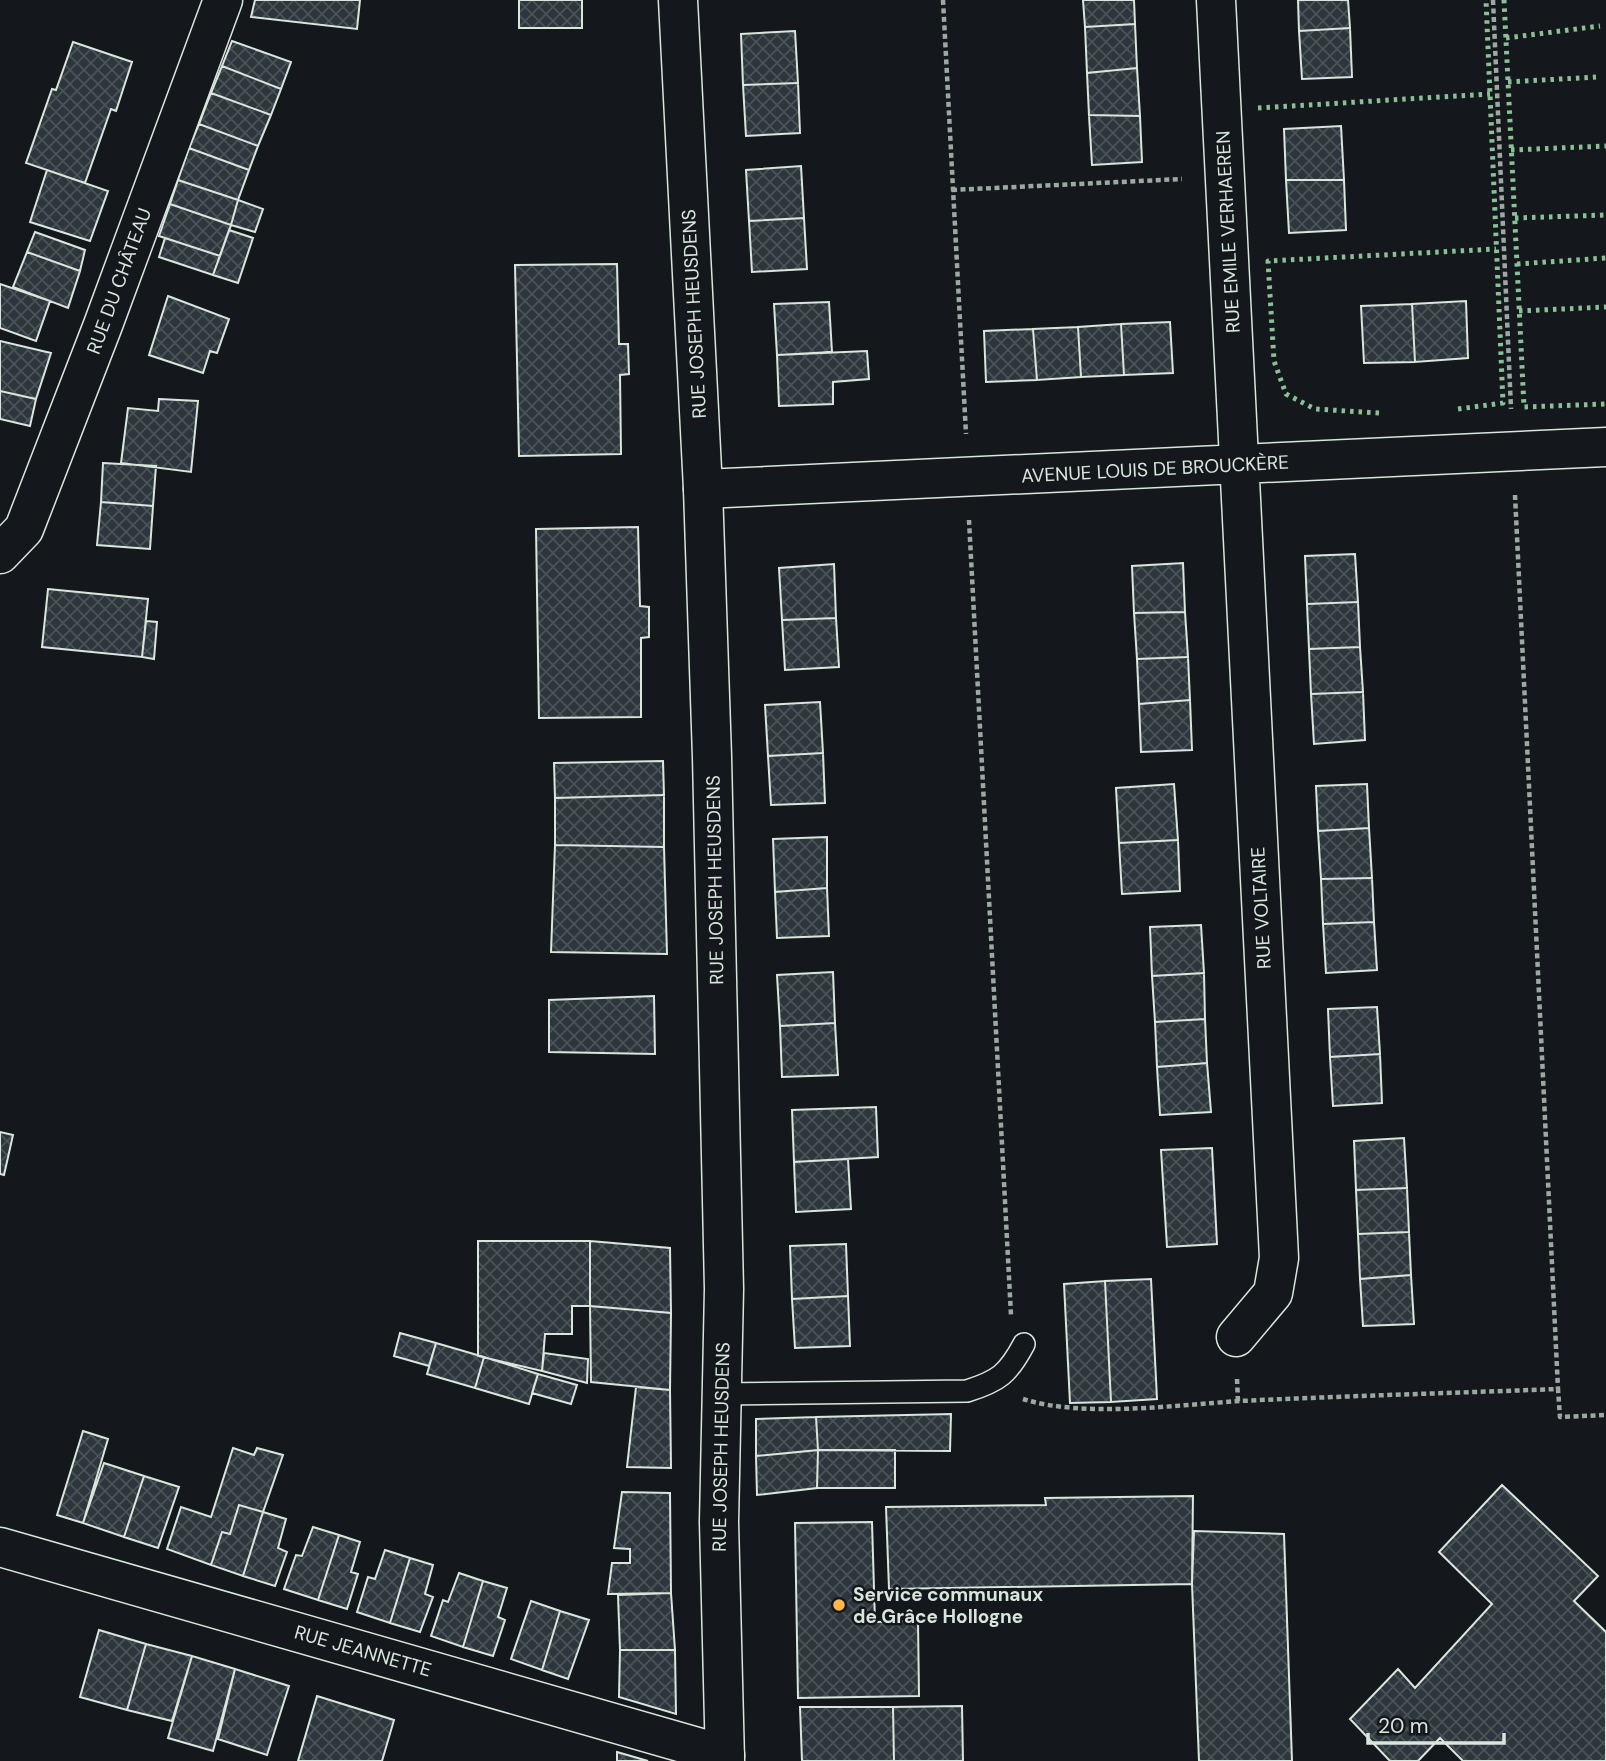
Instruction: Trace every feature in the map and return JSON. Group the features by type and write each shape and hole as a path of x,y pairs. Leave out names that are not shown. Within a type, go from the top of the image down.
{"street":[{"name":"RUE DU CHÂTEAU","path":"0,554 24,529 223,0"},
{"name":"RUE JOSEPH HEUSDENS","path":"678,0 703,489 719,1060 723,1289 719,1522 725,1758"},
{"name":"RUE EMILE VERHAEREN","path":"1216,0 1239,464"},
{"name":"AVENUE LOUIS DE BROUCKÈRE","path":"703,489 1606,447"},
{"name":"RUE VOLTAIRE","path":"1236,1337 1273,1293 1279,1258 1239,464"},
{"name":"RUE JEANNETTE","path":"0,1547 725,1758"}],"lane":[{"path":"721,1394 967,1391 994,1383 1012,1366 1024,1344"}],"path":[{"path":"943,0 1012,1318 1024,1344"},
{"path":"1493,0 1512,452 1560,1417 1606,1415"},
{"path":"952,190 1225,178"},
{"path":"994,1383 1021,1398 1044,1405 1068,1407 1558,1389"}],"building":[{"path":"255,0 360,0 357,29 251,17"},
{"path":"519,0 582,0 582,28 519,28"},
{"path":"1083,0 1134,0 1135,24 1085,27"},
{"path":"1298,0 1348,0 1350,28 1299,31"},
{"path":"1135,24 1137,68 1087,73 1085,27"},
{"path":"1350,28 1352,77 1302,79 1299,31"},
{"path":"795,31 798,83 743,85 741,34"},
{"path":"232,41 291,62 281,89 222,66"},
{"path":"73,42 132,62 116,111 111,109 85,183 26,163 52,89 56,90"},
{"path":"222,66 281,89 271,115 211,93"},
{"path":"1137,68 1140,116 1089,115 1087,73"},
{"path":"798,83 800,133 746,136 743,85"},
{"path":"211,93 271,115 258,146 199,124"},
{"path":"1089,115 1140,116 1142,162 1092,165"},
{"path":"199,124 258,146 249,170 189,148"},
{"path":"1341,126 1344,180 1286,180 1284,129"},
{"path":"189,148 249,170 238,200 178,180"},
{"path":"801,166 804,218 749,221 746,170"},
{"path":"47,170 108,191 90,241 30,222"},
{"path":"178,180 238,200 231,225 170,204"},
{"path":"1286,180 1344,180 1346,230 1289,233"},
{"path":"238,200 263,209 255,232 231,225"},
{"path":"170,204 231,225 220,256 159,236"},
{"path":"804,218 807,269 752,272 749,221"},
{"path":"229,230 253,238 238,283 213,275"},
{"path":"35,232 85,250 80,271 27,252"},
{"path":"165,238 220,256 213,275 159,257"},
{"path":"27,252 80,271 68,308 13,287"},
{"path":"617,264 619,344 628,344 629,374 620,375 621,454 519,456 515,265"},
{"path":"0,284 50,301 36,341 0,328"},
{"path":"168,296 229,319 217,353 210,351 203,373 149,355"},
{"path":"1466,301 1468,358 1415,362 1412,304"},
{"path":"829,302 832,352 777,355 774,304"},
{"path":"1412,304 1415,362 1364,363 1361,306"},
{"path":"1170,322 1173,373 1124,375 1121,324"},
{"path":"1121,324 1124,375 1081,377 1078,327"},
{"path":"1078,327 1081,377 1037,380 1033,329"},
{"path":"1033,329 1037,380 986,382 984,331"},
{"path":"0,341 51,353 36,399 0,391"},
{"path":"867,351 869,379 833,382 833,404 779,406 777,355"},
{"path":"0,391 36,399 30,426 0,419"},
{"path":"159,399 198,401 191,472 121,463 128,408 158,411"},
{"path":"103,463 156,466 153,506 101,502"},
{"path":"101,502 153,506 150,549 97,545"},
{"path":"638,527 640,606 649,607 649,637 641,638 641,717 539,718 536,529"},
{"path":"1355,554 1358,602 1307,604 1305,556"},
{"path":"1183,563 1185,612 1134,613 1132,566"},
{"path":"834,564 836,618 782,620 779,568"},
{"path":"48,589 148,599 142,657 42,647"},
{"path":"1358,602 1360,647 1309,649 1307,604"},
{"path":"1185,612 1188,657 1137,659 1134,613"},
{"path":"836,618 839,667 785,670 782,620"},
{"path":"146,621 157,622 154,659 142,657"},
{"path":"1360,647 1363,692 1311,694 1309,649"},
{"path":"1188,657 1190,700 1139,704 1137,659"},
{"path":"1363,692 1365,740 1314,744 1311,694"},
{"path":"1190,700 1192,750 1141,752 1139,704"},
{"path":"820,702 823,753 768,756 765,705"},
{"path":"823,753 825,803 771,805 768,756"},
{"path":"663,761 664,795 555,798 554,763"},
{"path":"1174,784 1178,840 1119,843 1116,788"},
{"path":"1367,784 1369,828 1318,831 1316,786"},
{"path":"664,795 664,847 555,845 555,798"},
{"path":"1369,828 1372,878 1321,879 1318,831"},
{"path":"827,837 827,888 775,892 773,839"},
{"path":"1178,840 1180,891 1122,894 1119,843"},
{"path":"555,845 664,847 667,954 551,952"},
{"path":"1372,878 1374,922 1323,924 1321,879"},
{"path":"827,888 829,936 777,938 775,892"},
{"path":"1374,922 1377,970 1326,973 1323,924"},
{"path":"1201,925 1204,973 1152,976 1150,927"},
{"path":"833,972 835,1023 780,1026 777,975"},
{"path":"1204,973 1205,1019 1155,1022 1152,976"},
{"path":"654,996 655,1054 549,1052 549,1000"},
{"path":"1377,1007 1380,1054 1330,1057 1328,1009"},
{"path":"1205,1019 1207,1063 1157,1067 1155,1022"},
{"path":"835,1023 838,1075 782,1077 780,1026"},
{"path":"1380,1054 1382,1103 1333,1106 1330,1057"},
{"path":"1207,1063 1211,1112 1160,1115 1157,1067"},
{"path":"876,1107 878,1157 794,1162 792,1110"},
{"path":"0,1132 13,1135 4,1175 0,1174"},
{"path":"1404,1138 1407,1188 1356,1190 1354,1141"},
{"path":"1212,1148 1217,1244 1167,1247 1161,1150"},
{"path":"848,1159 851,1209 796,1212 794,1162"},
{"path":"1407,1188 1409,1232 1358,1234 1356,1190"},
{"path":"1409,1232 1411,1275 1360,1279 1358,1234"},
{"path":"478,1241 590,1241 590,1306 572,1306 572,1334 545,1334 542,1371 478,1356"},
{"path":"590,1241 670,1248 671,1313 590,1306"},
{"path":"846,1244 848,1296 792,1299 790,1246"},
{"path":"1411,1275 1414,1324 1363,1326 1360,1279"},
{"path":"1151,1279 1157,1399 1111,1402 1105,1281"},
{"path":"1105,1281 1111,1402 1070,1403 1064,1284"},
{"path":"848,1296 850,1346 795,1348 792,1299"},
{"path":"590,1306 671,1313 670,1390 591,1382"},
{"path":"400,1333 436,1343 429,1366 394,1356"},
{"path":"436,1343 484,1357 475,1388 427,1374"},
{"path":"544,1353 588,1359 587,1383 542,1371"},
{"path":"484,1357 538,1374 529,1404 475,1388"},
{"path":"538,1374 577,1385 571,1404 532,1393"},
{"path":"636,1387 670,1390 671,1468 627,1467"},
{"path":"951,1414 950,1451 818,1450 816,1417"},
{"path":"816,1417 818,1450 756,1456 756,1419"},
{"path":"83,1431 108,1439 83,1523 57,1515"},
{"path":"233,1448 254,1455 257,1448 283,1455 263,1512 239,1505 230,1534 222,1532 211,1565 167,1549 181,1507 211,1517"},
{"path":"818,1450 817,1488 757,1495 756,1456"},
{"path":"818,1450 895,1450 895,1488 817,1488"},
{"path":"104,1463 144,1476 124,1537 83,1523"},
{"path":"144,1476 179,1487 158,1548 124,1537"},
{"path":"1502,1485 1598,1576 1574,1601 1606,1632 1606,1761 1463,1761 1440,1738 1418,1761 1390,1761 1350,1719 1398,1669 1415,1688 1492,1604 1439,1552"},
{"path":"622,1492 670,1493 671,1593 608,1594 612,1563 630,1563 630,1549 614,1548"},
{"path":"1193,1496 1192,1584 889,1589 886,1507 1046,1505 1045,1498"},
{"path":"239,1505 263,1512 243,1576 211,1565 222,1532 230,1534"},
{"path":"263,1512 286,1519 278,1548 287,1552 275,1586 243,1576"},
{"path":"872,1522 875,1622 918,1621 919,1696 798,1698 795,1523"},
{"path":"313,1527 339,1535 318,1600 284,1589 296,1555 302,1556"},
{"path":"1194,1531 1284,1534 1292,1761 1199,1761 1192,1584"},
{"path":"339,1535 360,1542 351,1572 358,1574 347,1609 318,1600"},
{"path":"385,1550 410,1558 390,1623 357,1612 368,1577 375,1579"},
{"path":"410,1558 433,1565 425,1594 433,1597 420,1632 390,1623"},
{"path":"459,1573 483,1581 463,1647 431,1636 443,1600 448,1602"},
{"path":"483,1581 507,1588 498,1617 505,1620 493,1656 463,1647"},
{"path":"671,1593 675,1650 620,1650 618,1595"},
{"path":"531,1601 560,1611 542,1670 511,1659"},
{"path":"560,1611 589,1620 568,1679 542,1670"},
{"path":"99,1630 146,1644 127,1710 80,1697"},
{"path":"146,1644 192,1656 172,1721 127,1710"},
{"path":"620,1650 675,1650 676,1714 619,1697"},
{"path":"192,1656 235,1669 213,1751 168,1738"},
{"path":"235,1669 289,1686 267,1755 218,1739"},
{"path":"317,1696 394,1720 382,1761 298,1761"},
{"path":"962,1706 963,1761 894,1761 893,1707"},
{"path":"800,1707 893,1707 894,1761 802,1761"},
{"path":"617,1752 648,1761 617,1761"}],"hedge":[{"path":"1458,409 1503,403 1486,0"},
{"path":"1504,0 1524,407 1606,404"},
{"path":"1506,38 1600,26"},
{"path":"1508,82 1596,77"},
{"path":"1258,108 1490,94"},
{"path":"1511,150 1606,146"},
{"path":"1515,218 1606,215"},
{"path":"1379,413 1315,409 1286,394 1274,361 1268,261 1496,249"},
{"path":"1517,264 1606,258"},
{"path":"1519,311 1606,307"}],"place":[{"name":"Service communaux de Grâce Hollogne","path":"839,1605"}]}
